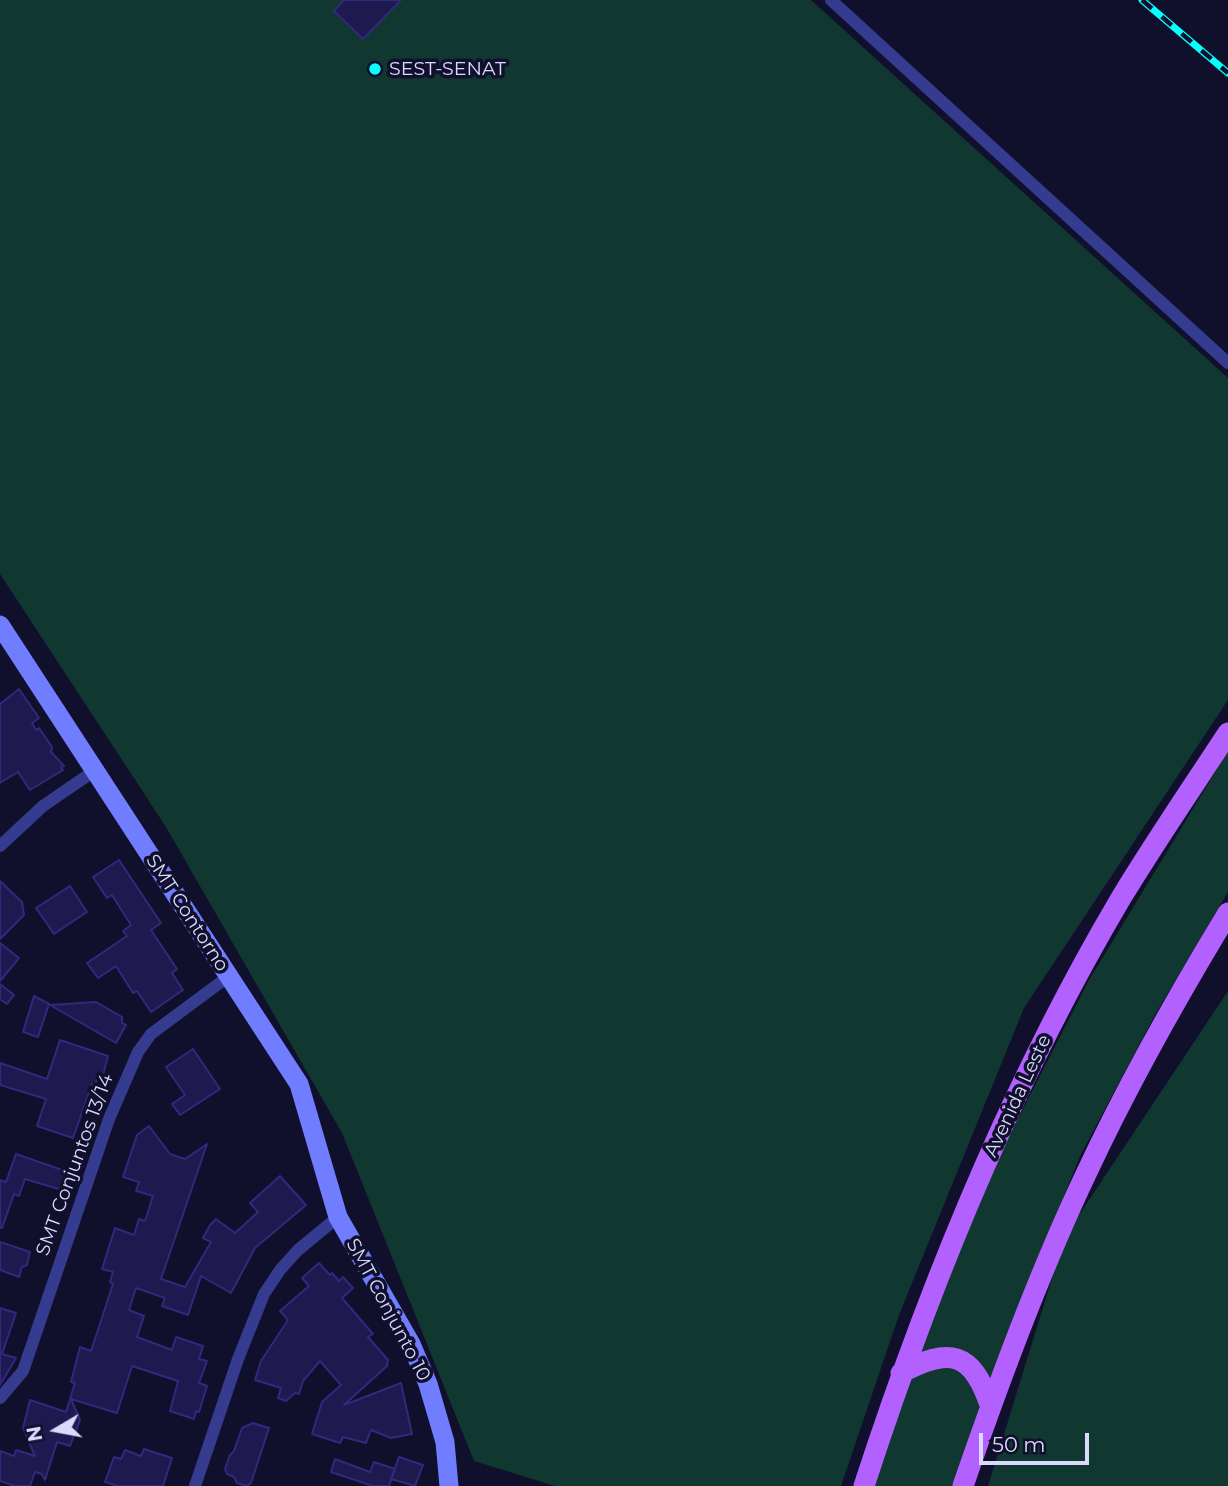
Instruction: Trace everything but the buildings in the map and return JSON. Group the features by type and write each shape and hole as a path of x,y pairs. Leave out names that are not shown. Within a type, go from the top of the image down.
{"main road":[{"name":"Avenida Leste","path":"864,1486 901,1373 996,1140 1034,1058 1121,898 1228,733"},
{"path":"963,1486 990,1405 1085,1175 1184,985 1228,913"},
{"path":"901,1373 935,1358 953,1357 969,1366 982,1380 990,1405"}],"street":[{"path":"831,0 1228,363"},
{"name":"SMT Contorno","path":"0,625 299,1084 338,1217"},
{"path":"0,846 43,806 93,771"},
{"name":"SMT Conjuntos 13/14","path":"0,1398 23,1371 109,1119 138,1052 151,1034 229,976"},
{"path":"195,1486 238,1359 264,1294 279,1270 298,1250 338,1217"},
{"name":"SMT Conjunto 10","path":"338,1217 411,1344 428,1384 445,1442 449,1486"}],"green space":[{"path":"0,0 811,0 1228,378 1228,700 1024,1008 899,1315 841,1486 555,1486 474,1461 342,1133 166,827 0,574"},
{"path":"1228,751 1228,892 1156,1013 1080,1156 980,1406 965,1362 912,1358 1003,1148 1089,980"},
{"path":"1228,991 1228,1486 988,1486 1065,1236"},
{"path":"943,1353 977,1384 979,1409 954,1486 871,1486 904,1372"}],"railway":[{"path":"1142,0 1228,73"}],"place":[{"name":"SEST-SENAT","path":"375,69"}]}
